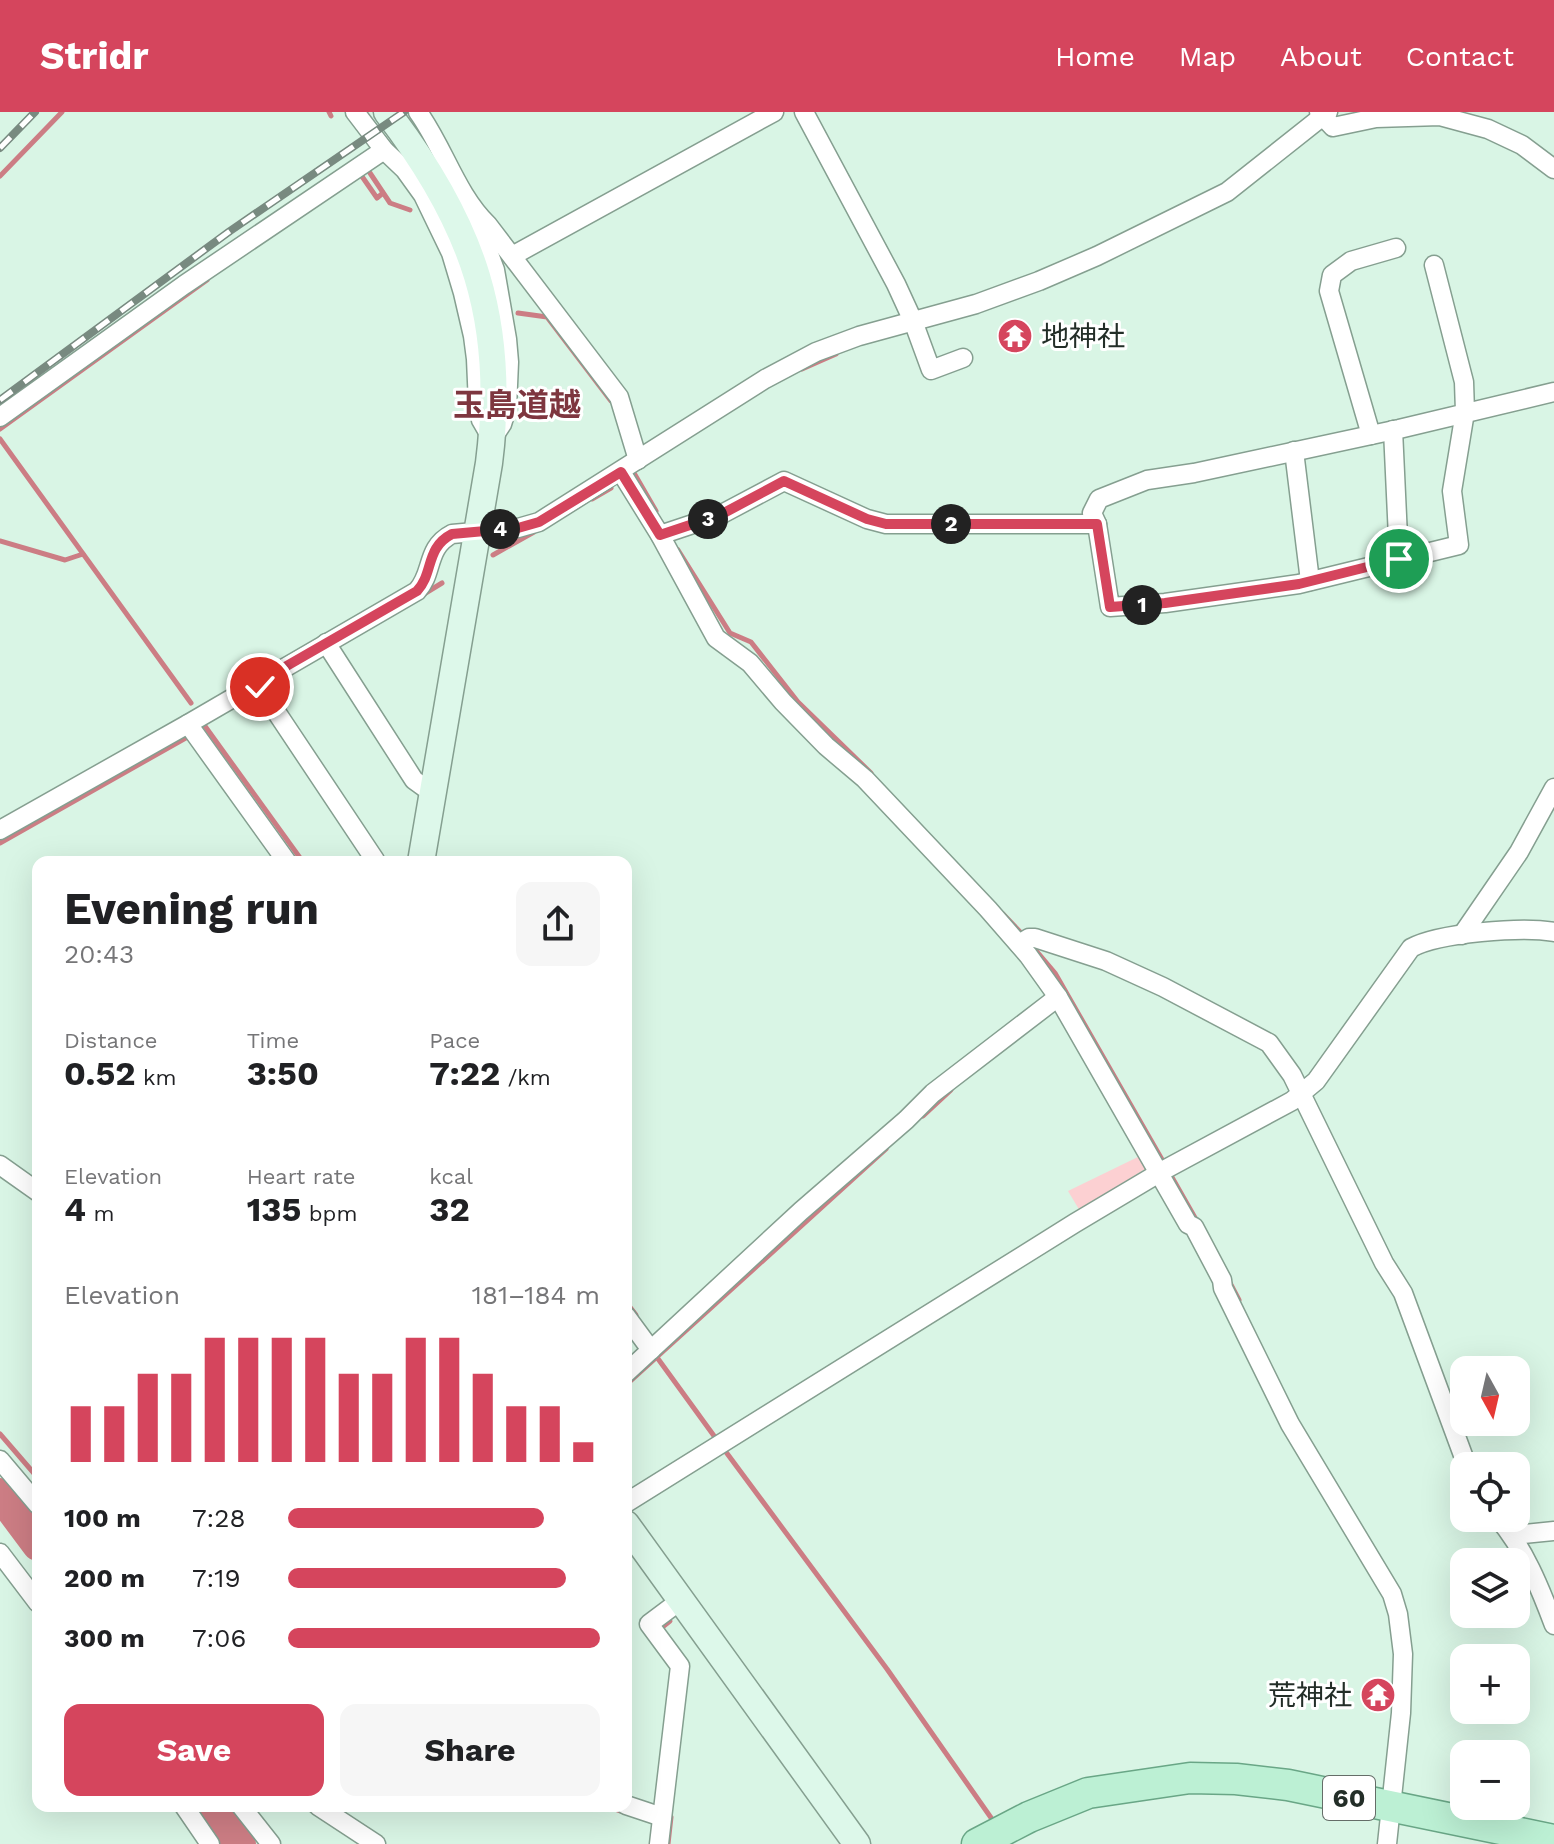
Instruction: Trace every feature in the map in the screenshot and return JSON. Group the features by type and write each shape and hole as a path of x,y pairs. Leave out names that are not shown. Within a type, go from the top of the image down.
{"main road":[{"name":"60","path":"977,1844 1029,1817 1088,1793 1190,1778 1288,1785 1554,1840"},
{"name":"60","path":"1015,1844 1086,1808 1142,1785"}],"street":[{"path":"355,112 423,195 451,253 473,336 481,420 492,439"},
{"path":"387,112 433,176 455,219 473,262 490,325 493,356 492,439 422,856"},
{"path":"512,256 774,112"},
{"path":"804,112 896,284 931,370 963,358"},
{"path":"0,830 192,731 329,648 420,588 432,554 444,538 452,534 518,528 539,522 765,379 816,352 859,336 976,304 1097,256 1227,192 1323,113 1333,127 1376,118 1440,116 1488,129 1522,145 1554,169"},
{"path":"426,115 473,211 495,270 509,362 507,408 502,424 492,439"},
{"path":"0,417 184,285 384,150"},
{"path":"473,211 488,225 619,397 638,460"},
{"path":"1371,435 1329,291 1332,275 1350,261 1396,248"},
{"path":"1434,265 1464,382 1465,412 1452,491 1459,545 1310,581 1165,603 1110,607 1097,524 1092,513 1099,499 1147,480 1371,435 1465,412 1554,392"},
{"path":"1393,430 1399,559"},
{"path":"1294,451 1310,581"},
{"path":"621,472 660,535 716,638 750,663 826,746 865,779 1024,941 1164,1170 1188,1224 1194,1227 1222,1280 1223,1288 1290,1424 1392,1594 1403,1654 1401,1713 1387,1844"},
{"path":"660,535 720,515 784,481 867,519 886,524 1097,524"},
{"path":"329,648 414,780 432,793"},
{"path":"260,687 372,856"},
{"path":"192,731 283,856"},
{"path":"1462,935 1519,852 1554,788"},
{"path":"632,1499 1164,1170 1292,1101 1316,1081 1411,948 1420,943 1462,935 1507,930 1554,932"},
{"path":"1024,941 1035,938 1106,961 1269,1043 1292,1075 1384,1263 1403,1293 1462,1452"},
{"path":"632,1367 933,1093 1058,997"},
{"path":"0,1165 32,1188"},
{"path":"632,1324 651,1350"},
{"path":"0,1460 32,1498"},
{"path":"1513,1535 1554,1531"},
{"path":"632,1532 857,1844"},
{"path":"1510,1532 1554,1625"},
{"path":"0,1553 32,1595"},
{"path":"632,1809 661,1827 680,1666 649,1624 681,1600"},
{"path":"188,1812 210,1844"},
{"path":"246,1812 271,1844"},
{"path":"327,1812 376,1844"}],"shaded area":[{"path":"1142,1155 1145,1169 1080,1211 1068,1191"}],"waterway":[{"path":"0,176 62,112"},
{"path":"329,112 331,116"},
{"path":"370,173 390,203 410,210"},
{"path":"356,176 361,175 377,198 383,193"},
{"path":"0,429 207,280"},
{"path":"518,313 547,317 611,401"},
{"path":"802,369 836,354"},
{"path":"0,439 191,703"},
{"path":"634,473 656,511"},
{"path":"592,499 611,488"},
{"path":"493,555 534,532"},
{"path":"0,541 65,560 83,554"},
{"path":"678,550 730,633 751,642 798,702 871,773"},
{"path":"424,594 442,583"},
{"path":"202,722 299,856"},
{"path":"0,843 191,735"},
{"path":"1003,914 1024,936"},
{"path":"1033,947 1055,973 1164,1163"},
{"path":"923,1116 951,1090"},
{"path":"632,1380 886,1149"},
{"path":"1169,1172 1198,1223"},
{"path":"1229,1281 1239,1300"},
{"path":"632,1310 636,1315"},
{"path":"656,1356 717,1440"},
{"path":"0,1434 32,1471"},
{"path":"723,1448 887,1669 994,1822"},
{"path":"0,1494 32,1537"},
{"path":"660,1629 670,1621"},
{"path":"212,1812 240,1844"},
{"path":"668,1844 671,1817"}],"railway":[{"path":"0,148 35,112"},
{"path":"0,400 230,231 404,112"}],"place":[{"name":"地神社","path":"1015,336"},
{"name":"荒神社","path":"1378,1695"}],"district":[{"name":"玉島道越","path":"517,405"}],"route":[{"path":"260,687 257,683 417,591 423,584 432,554 444,538 452,534 529,526 621,472 660,535 720,515 784,481 867,519 886,524 1097,524 1110,607 1165,603 1299,584 1399,559"}]}
